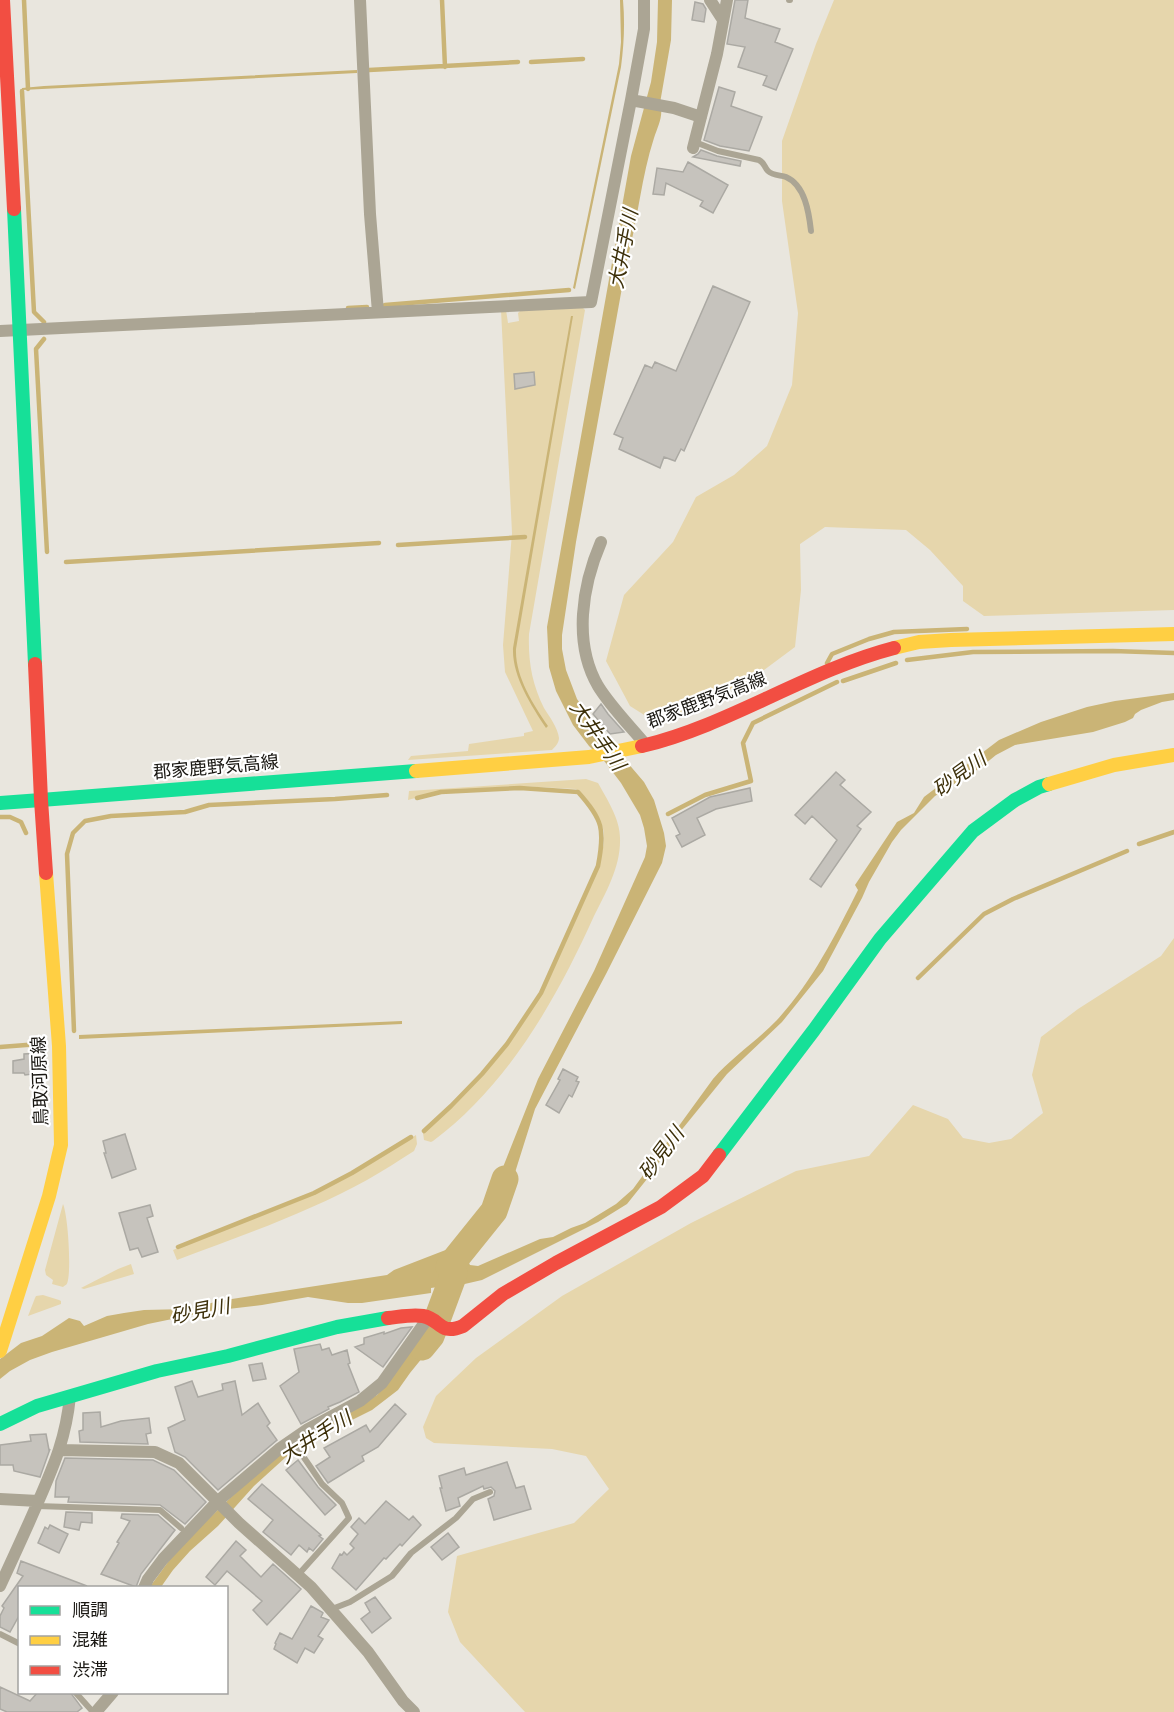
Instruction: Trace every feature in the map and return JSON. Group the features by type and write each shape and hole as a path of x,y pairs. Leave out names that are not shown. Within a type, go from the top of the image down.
{"main road":[{"path":"3,0 41,800"},
{"name":"郡家鹿野気高線","path":"0,802 589,757 684,734 835,668 917,643 974,639 1174,634"},
{"path":"0,1424 37,1407 70,1396 157,1371 228,1356 337,1327 413,1316 424,1316 447,1330 463,1326 509,1291 661,1207 703,1176 880,939 973,831 1015,800 1039,787 1114,765 1174,755"},
{"name":"鳥取河原線","path":"0,1351 49,1196 61,1145 59,1046 41,800"}],"street":[{"path":"360,0 370,214 378,312"},
{"path":"0,331 591,302 637,101 644,29 644,0"},
{"path":"710,0 723,20"},
{"path":"694,145 717,54 727,0"},
{"path":"637,101 701,117"},
{"path":"601,542 587,590 583,623 584,645 593,676 600,689 645,744"},
{"path":"144,1586 163,1559 219,1503 279,1449 326,1419 360,1401 382,1383 430,1320"},
{"path":"0,1586 60,1450 69,1415 70,1396"},
{"path":"60,1450 156,1452 179,1463 231,1516 298,1575 332,1609 414,1712"},
{"path":"0,1499 38,1504"},
{"path":"95,1712 107,1702 112,1694"}],"lane":[{"path":"694,145 759,160 764,163 768,171 796,183 804,201 811,231"},
{"path":"292,1440 322,1484 342,1503 349,1518 298,1575"},
{"path":"332,1609 350,1602 392,1576 411,1553 456,1518 473,1499 490,1491"},
{"path":"38,1504 160,1510 181,1528"},
{"path":"0,1634 18,1643"},
{"path":"77,1694 95,1712"}],"shaded area":[{"path":"834,0 1174,0 1174,610 984,616 963,601 963,586 930,550 906,530 825,527 800,544 801,590 795,647 760,673 697,707 666,722 649,718 630,706 606,661 624,595 673,542 696,497 734,475 767,446 792,385 798,313 782,201 782,141"},
{"path":"524,307 583,308 585,310 529,634 529,654 534,681 544,708 557,730 559,740 552,750 408,760 411,756 468,751 469,744 524,736 524,733 533,731 505,672 503,645 512,533 501,310 506,310 508,323 519,321 518,313"},
{"path":"586,779 598,783 618,824 620,848 608,888 563,979 527,1039 507,1067 460,1119 433,1141 424,1140 423,1133 452,1107 508,1044 541,994 599,865 604,831 590,803 576,789 519,786 440,791 408,800 409,791"},
{"path":"1174,938 1174,1712 525,1712 460,1642 448,1612 457,1556 574,1523 609,1489 586,1456 552,1449 434,1443 426,1438 423,1427 436,1396 476,1358 562,1296 691,1223 796,1171 869,1156 913,1105 948,1119 963,1138 989,1143 1011,1139 1043,1113 1032,1075 1041,1037 1078,1009 1161,956"},
{"path":"416,1135 417,1144 414,1151 373,1177 274,1223 177,1260 173,1250 315,1193 353,1174"},
{"path":"63,1204 68,1229 69,1273 67,1283 63,1287 52,1284 53,1280 46,1275 45,1270"},
{"path":"131,1264 134,1274 81,1288 118,1269"},
{"path":"43,1295 61,1301 61,1304 28,1316 36,1296"}],"water":[{"path":"620,0 623,0 624,17 621,67 575,289 573,288 619,64"},
{"path":"658,0 672,0 671,40 660,103 661,116 646,168 627,260 576,542 562,635 562,649 566,670 577,699 592,721 644,782 654,800 666,846 662,863 535,1109 501,1217 486,1210 538,1079 594,971 645,857 647,846 640,815 621,783 573,725 556,691 549,667 547,627 631,156 651,82 657,42"},
{"path":"357,70 357,73 22,90 22,88 44,86"},
{"path":"571,316 573,316 516,649 518,669 531,699 548,726 546,728 519,680 513,648"},
{"name":"砂見川","path":"1174,693 1174,700 1141,710 1125,722 1093,732 1015,745 935,796 892,842 823,971 782,1022 727,1074 675,1138 627,1204 598,1222 482,1280 456,1286 431,1288 431,1293 362,1303 308,1297 211,1311 148,1324 52,1352 30,1360 0,1379 0,1359 21,1343 42,1336 69,1318 80,1321 84,1326 107,1316 124,1313 187,1309 219,1301 387,1275 394,1270 474,1239 468,1261 470,1265 478,1266 540,1239 553,1237 585,1223 616,1204 633,1189 713,1079 769,1028 790,1005 812,974 831,941 858,890 855,885 897,822 914,813 924,797 999,740 1041,722 1087,707"},
{"path":"402,1021 402,1024 79,1039 79,1035"},
{"path":"427,1327 440,1336 398,1390 372,1410 286,1457 190,1551 162,1586 150,1586 179,1547 246,1483 300,1438 377,1395 391,1379"}],"building":[{"path":"735,0 748,0 745,18 780,29 775,42 793,49 776,90 763,85 767,76 738,67 745,47 727,44"},
{"path":"695,2 703,4 706,9 704,22 692,20"},
{"path":"719,87 735,92 731,106 762,117 749,151 720,146 704,140"},
{"path":"701,150 741,161 740,166 693,157"},
{"path":"688,162 728,185 713,213 700,206 703,201 666,183 664,195 653,194 657,168 683,172"},
{"path":"713,286 750,302 684,451 681,449 675,461 664,457 660,468 619,449 623,438 614,434 645,365 652,368 655,362 676,371"},
{"path":"534,372 535,385 515,389 514,374"},
{"path":"601,704 624,732 610,734 593,714"},
{"path":"836,772 845,780 840,785 871,812 857,826 861,829 821,887 810,879 837,840 812,816 805,824 795,815"},
{"path":"750,788 752,801 716,809 697,818 705,835 682,847 676,836 680,834 672,818 710,797"},
{"path":"38,1053 40,1073 25,1075 24,1073 13,1073 13,1061 24,1059 24,1054"},
{"path":"563,1069 578,1077 576,1081 579,1082 572,1097 569,1095 559,1113 546,1105 560,1080 558,1079"},
{"path":"125,1134 136,1169 112,1178 104,1153 106,1153 103,1141"},
{"path":"150,1205 153,1216 147,1218 158,1252 142,1257 138,1248 130,1250 119,1213"},
{"path":"412,1327 383,1367 355,1347 364,1344 364,1338"},
{"path":"320,1344 322,1350 329,1348 332,1355 347,1350 350,1363 348,1364 359,1392 328,1407 329,1409 301,1424 280,1386 299,1372 294,1349"},
{"path":"262,1363 266,1379 253,1381 249,1365"},
{"path":"192,1381 198,1397 223,1390 222,1384 235,1381 242,1415 258,1403 270,1423 267,1426 277,1440 218,1490 185,1457 175,1452 168,1428 185,1420 175,1387"},
{"path":"395,1404 406,1414 378,1447 362,1456 364,1461 328,1483 316,1466 330,1457 324,1448 366,1425 370,1432"},
{"path":"100,1412 101,1427 121,1421 149,1418 151,1433 146,1434 148,1444 80,1442 79,1431 83,1430 83,1413"},
{"path":"46,1434 50,1449 40,1477 14,1471 13,1465 0,1465 0,1445 31,1441 30,1435"},
{"path":"65,1458 153,1460 174,1470 206,1502 185,1524 160,1505 68,1502 69,1497 55,1497 56,1481"},
{"path":"298,1460 318,1487 336,1505 325,1515 286,1470"},
{"path":"507,1462 516,1488 524,1486 531,1509 494,1520 488,1499 494,1496 495,1491 491,1487 484,1489 483,1486 458,1498 460,1506 446,1511 439,1476 464,1468 466,1475"},
{"path":"262,1484 321,1535 319,1536 323,1539 313,1551 309,1548 307,1552 299,1545 291,1555 263,1532 273,1520 248,1499"},
{"path":"386,1501 409,1520 413,1516 421,1525 402,1546 400,1544 386,1559 384,1558 356,1590 332,1568 340,1554 344,1552 347,1555 354,1548 350,1544 358,1534 351,1527 359,1518 365,1524"},
{"path":"66,1512 92,1513 92,1523 81,1522 79,1530 64,1527"},
{"path":"122,1514 158,1515 175,1530 141,1574 136,1586 101,1574 130,1521 121,1518"},
{"path":"50,1525 68,1534 59,1553 38,1543 45,1527 48,1529"},
{"path":"448,1533 459,1547 442,1560 431,1547"},
{"path":"236,1541 246,1550 240,1556 261,1577 273,1564 301,1589 267,1625 253,1610 262,1601 227,1571 215,1585 206,1577"},
{"path":"21,1561 87,1586 18,1586 18,1618 10,1632 0,1627 0,1616 4,1608 2,1606 23,1576 17,1573"},
{"path":"375,1597 391,1618 372,1633 361,1619 370,1612 365,1603"},
{"path":"311,1606 323,1613 321,1617 329,1620 318,1636 323,1639 314,1653 305,1648 297,1663 274,1649 275,1643 280,1633 292,1639"},
{"path":"0,1687 30,1701 36,1694 72,1694 82,1708 77,1712 7,1712 0,1709"}],"waterway":[{"path":"24,0 28,89"},
{"path":"442,0 445,67"},
{"path":"531,62 583,59"},
{"path":"369,70 518,62"},
{"path":"22,91 34,312 44,322"},
{"path":"385,305 569,290"},
{"path":"348,308 367,307"},
{"path":"44,339 36,349 47,552"},
{"path":"398,545 525,537"},
{"path":"66,562 379,543"},
{"path":"827,663 832,654 894,632 967,629"},
{"path":"907,660 973,652 1174,653"},
{"path":"843,681 896,663"},
{"path":"668,814 705,795 751,781 743,743 753,723 837,682"},
{"path":"417,798 441,792 520,788 578,792 593,810 601,834 598,866 541,993 507,1044 482,1074 424,1131"},
{"path":"74,1031 67,854 73,833 85,821 111,816 185,812 209,805 387,795"},
{"path":"0,817 10,817 21,822 26,833"},
{"path":"1139,844 1174,832"},
{"path":"918,978 984,914 1013,899 1127,851"},
{"path":"0,1047 39,1044"},
{"path":"178,1247 314,1193 411,1137"},
{"name":"大井手川","path":"449,1267 494,1211 505,1179"},
{"name":"大井手川","path":"422,1347 431,1336 454,1274"}],"traffic: fast":[{"path":"14,209 35,664"},
{"path":"41,800 416,771"},
{"path":"719,1155 880,939 973,831 1015,800 1049,784"},
{"path":"0,803 41,800"},
{"path":"0,1424 37,1406 157,1371 228,1356 337,1327 388,1318"}],"traffic: slow":[{"path":"894,648 919,642 951,640 1174,634"},
{"path":"416,771 589,757 642,746"},
{"path":"1049,784 1114,765 1174,755"},
{"path":"0,1351 49,1196 61,1145 59,1046 46,873"}],"traffic: jam":[{"path":"3,0 14,209"},
{"path":"642,746 706,725 830,670 894,648"},
{"path":"35,664 46,873"},
{"path":"388,1318 419,1315 445,1328 455,1329 463,1326 503,1294 661,1207 703,1176 719,1155"}]}
